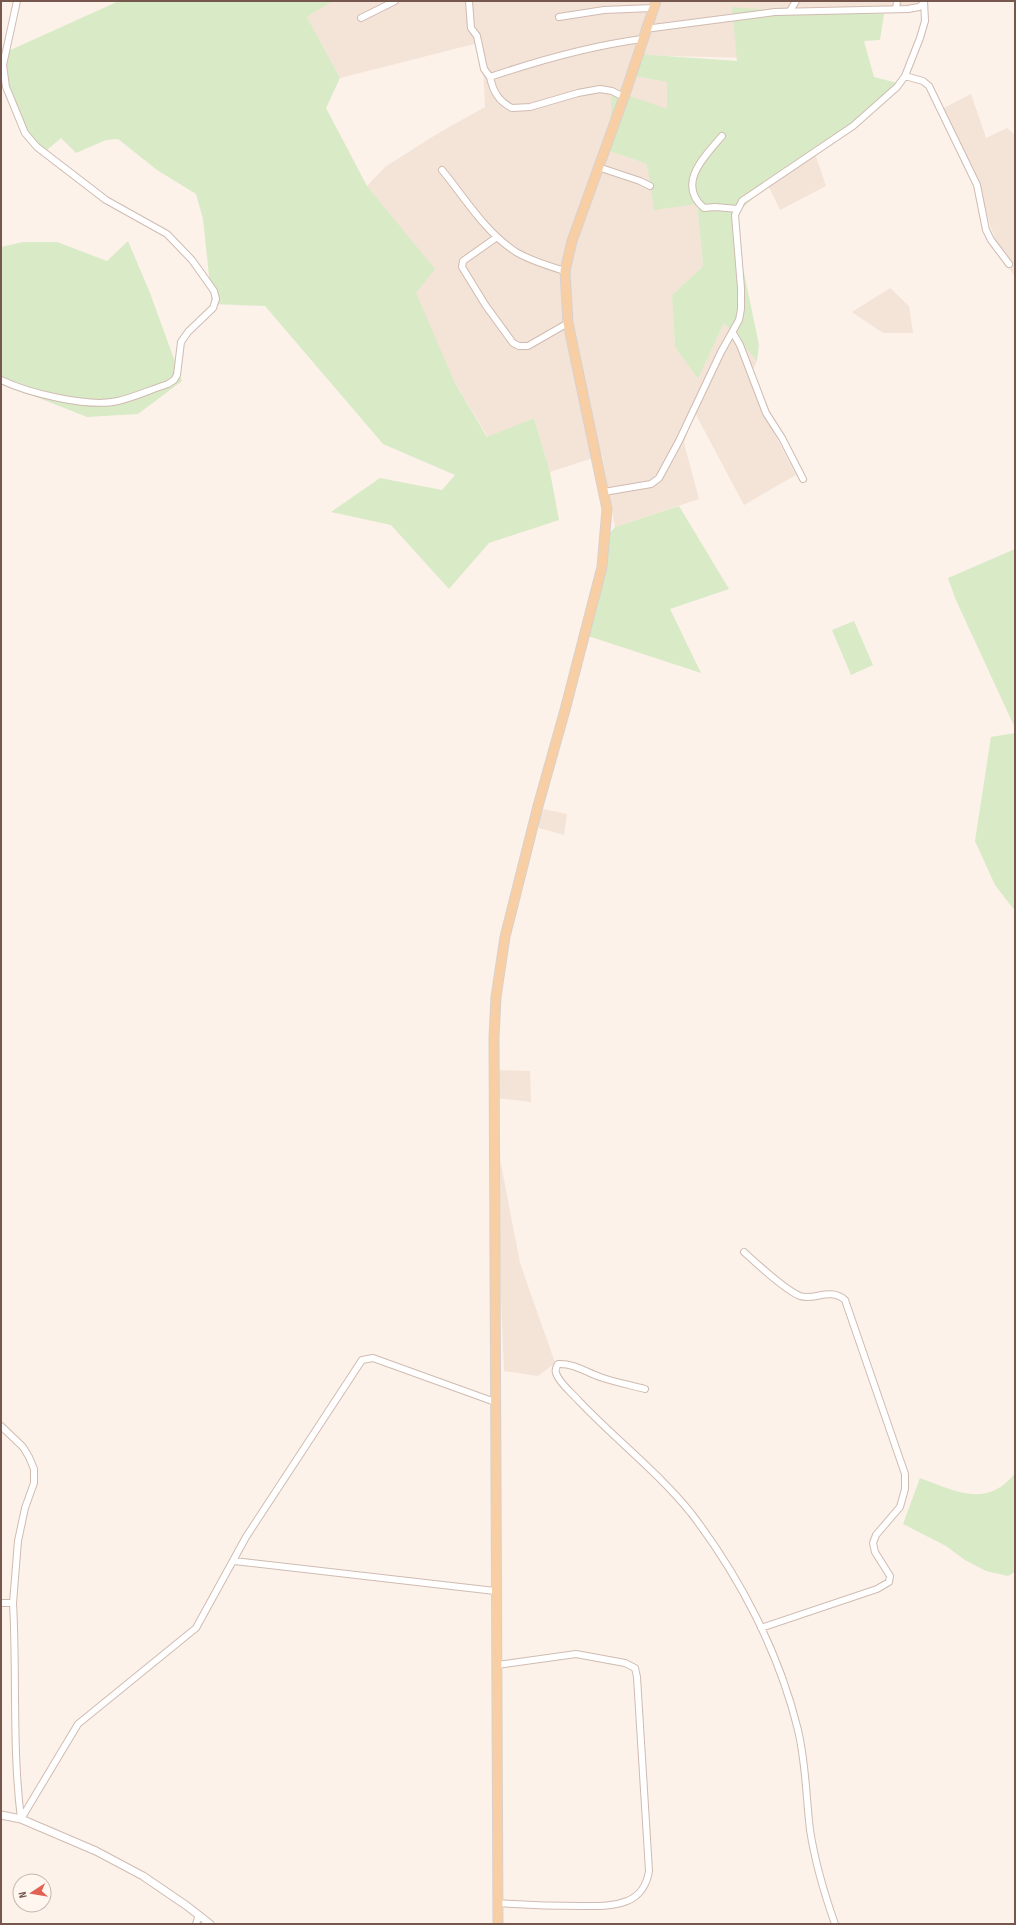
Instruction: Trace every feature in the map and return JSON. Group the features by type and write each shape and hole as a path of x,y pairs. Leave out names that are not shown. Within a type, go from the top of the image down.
{"main road":[{"path":"498,1924 494,1037 496,997 505,938 538,806 565,710 602,567 606,516 604,492 568,322 565,271 572,241 624,97 654,5"}],"street":[{"path":"1,380 20,387 48,394 83,402 101,403 118,401 168,384 174,380 177,375 181,342 188,332 213,308 216,299 214,291 192,260 167,234 106,200 37,146 25,133 6,87 3,65 17,1"},
{"path":"362,18 395,1"},
{"path":"469,1 471,28 477,36 484,69 490,76 493,89 498,98 512,108 530,107 578,92 600,89 612,91 624,97"},
{"path":"790,11 796,1"},
{"path":"896,9 897,1"},
{"path":"645,29 790,11 915,8 924,2"},
{"path":"604,492 651,484 659,478 679,441 721,352 733,333 739,320 741,309 735,215 742,202 750,195 852,126 897,87 905,76 925,21 924,2"},
{"path":"559,17 604,10 654,5"},
{"path":"490,76 559,55 642,39"},
{"path":"905,76 923,81 929,86 977,186 986,230 991,240 1009,264"},
{"path":"722,136 708,152 697,169 693,177 691,189 696,202 704,208 716,207 738,209"},
{"path":"598,167 640,181 650,186"},
{"path":"442,170 469,205 497,237 517,253 565,271"},
{"path":"497,237 463,261 462,267 486,306 513,343 519,346 528,346 568,322"},
{"path":"733,333 740,345 766,413 782,438 803,479"},
{"path":"744,1252 765,1271 799,1296 827,1294 839,1296 845,1300 898,1452 906,1481 904,1496 900,1507 876,1535 873,1543 875,1552 889,1573 889,1582 877,1589 761,1628"},
{"path":"21,1819 78,1724 196,1628 246,1537 362,1360 373,1358 496,1402"},
{"path":"645,1390 600,1377 563,1364 558,1364 556,1367 556,1373 561,1381 586,1408 659,1479 690,1513 716,1549 740,1588 761,1628 787,1692 798,1731 816,1862 835,1924"},
{"path":"1,1426 23,1447 34,1469 34,1482 25,1508 18,1541 13,1603 16,1646 15,1716 21,1819"},
{"path":"234,1561 496,1591"},
{"path":"1,1603 13,1603"},
{"path":"497,1665 576,1654 625,1662 635,1668 637,1677 649,1871 647,1881 643,1889 628,1901 621,1904 608,1906 543,1906 497,1903"},
{"path":"1,1815 21,1819 96,1851 143,1876 210,1924"},
{"path":"196,1924 198,1915"}],"shaded area":[{"path":"333,1 922,1 920,9 885,13 823,14 746,58 637,55 633,76 667,82 668,115 609,151 647,164 697,204 703,266 672,295 675,347 698,379 724,323 757,361 750,377 758,403 796,475 744,505 694,411 684,443 699,499 615,527 602,455 550,472 534,418 488,437 455,383 415,293 434,269 367,186 385,167 437,134 485,107 482,42 340,78 307,17"},
{"path":"971,94 986,138 1007,128 1015,135 1015,277 1004,260 991,228 981,194 942,109"},
{"path":"815,154 826,186 780,210 768,185"},
{"path":"890,288 909,306 913,333 883,333 852,312"},
{"path":"538,808 567,814 564,835 539,828"},
{"path":"497,1070 530,1071 531,1102 496,1098"},
{"path":"494,1128 520,1263 555,1363 538,1376 504,1371"}],"green space":[{"path":"119,1 333,1 307,17 340,78 326,108 367,186 435,269 416,293 455,383 487,437 534,418 550,472 559,520 489,543 449,589 391,525 331,512 380,478 442,490 455,475 383,444 265,306 212,304 203,219 196,194 157,170 118,139 106,140 76,153 61,138 41,155 13,113 2,83 6,52"},
{"path":"732,7 823,14 884,14 880,40 864,41 874,77 901,84 815,154 768,185 739,211 735,221 737,239 759,345 757,361 724,323 698,379 675,347 672,295 703,266 697,204 654,210 647,164 609,151 612,90 667,109 667,82 633,76 637,54 737,61"},
{"path":"128,241 150,293 182,381 138,414 87,417 1,383 1,247 23,242 57,242 107,261"},
{"path":"679,506 729,589 670,609 701,673 585,635 608,535 615,527"},
{"path":"1015,549 1015,728 955,598 948,578"},
{"path":"854,621 873,665 851,675 832,630"},
{"path":"1015,733 1015,911 995,885 975,841 991,737"},
{"path":"1015,1473 1015,1572 1008,1576 986,1571 965,1560 946,1546 903,1524 920,1478 958,1492 982,1494 993,1491 1004,1484"}]}
